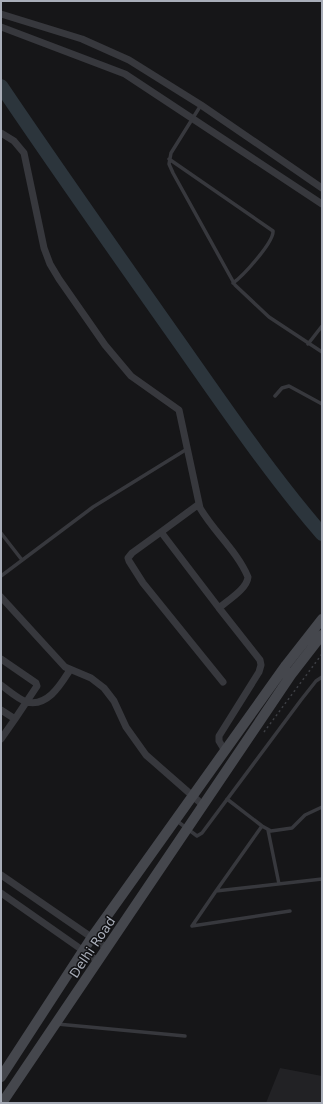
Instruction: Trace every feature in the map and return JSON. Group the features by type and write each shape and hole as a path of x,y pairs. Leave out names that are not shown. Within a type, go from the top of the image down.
{"main road":[{"name":"Delhi Road","path":"1,1077 92,937 286,665 322,619"},
{"name":"Delhi Road","path":"2,1103 290,675 322,635"}],"street":[{"path":"1,14 104,48 135,63 201,105 322,188"},
{"path":"1,27 125,74 322,204"},
{"path":"1,133 14,141 24,153 36,217 50,264 105,345 124,369 137,382 179,410 199,504 207,520 248,576 248,581 243,587 219,608"},
{"path":"199,504 132,553 128,558 142,583 222,682"},
{"path":"161,532 260,660 261,665 259,672 219,736 218,741 225,751"},
{"path":"2,600 61,663 70,670 84,675 104,688 114,701 126,727 136,743 163,771 203,805"},
{"path":"1,659 36,684 36,690 1,740"},
{"path":"1,685 27,702 36,702 53,695 70,670"},
{"path":"1,710 15,719"},
{"path":"1,875 106,948"},
{"path":"1,893 98,961"}],"lane":[{"path":"201,105 169,159 173,173 234,283 243,295 269,316 308,344 322,352"},
{"path":"169,159 273,231 270,240 234,283"},
{"path":"308,344 322,326"},
{"path":"275,396 282,388 289,386 322,404"},
{"path":"1,576 93,507 188,448"},
{"path":"1,533 22,560"},
{"path":"176,820 195,835 200,835 316,681 322,677"},
{"path":"227,799 262,826 268,830 275,831 292,828 305,815 322,807"},
{"path":"262,826 192,926 290,911"},
{"path":"268,830 278,884"},
{"path":"216,891 322,879"},
{"path":"56,1024 185,1036"}],"shaded area":[{"path":"280,1068 322,1076 322,1103 266,1103"}],"waterway":[{"path":"1,86 89,214 266,464 322,534"}]}
